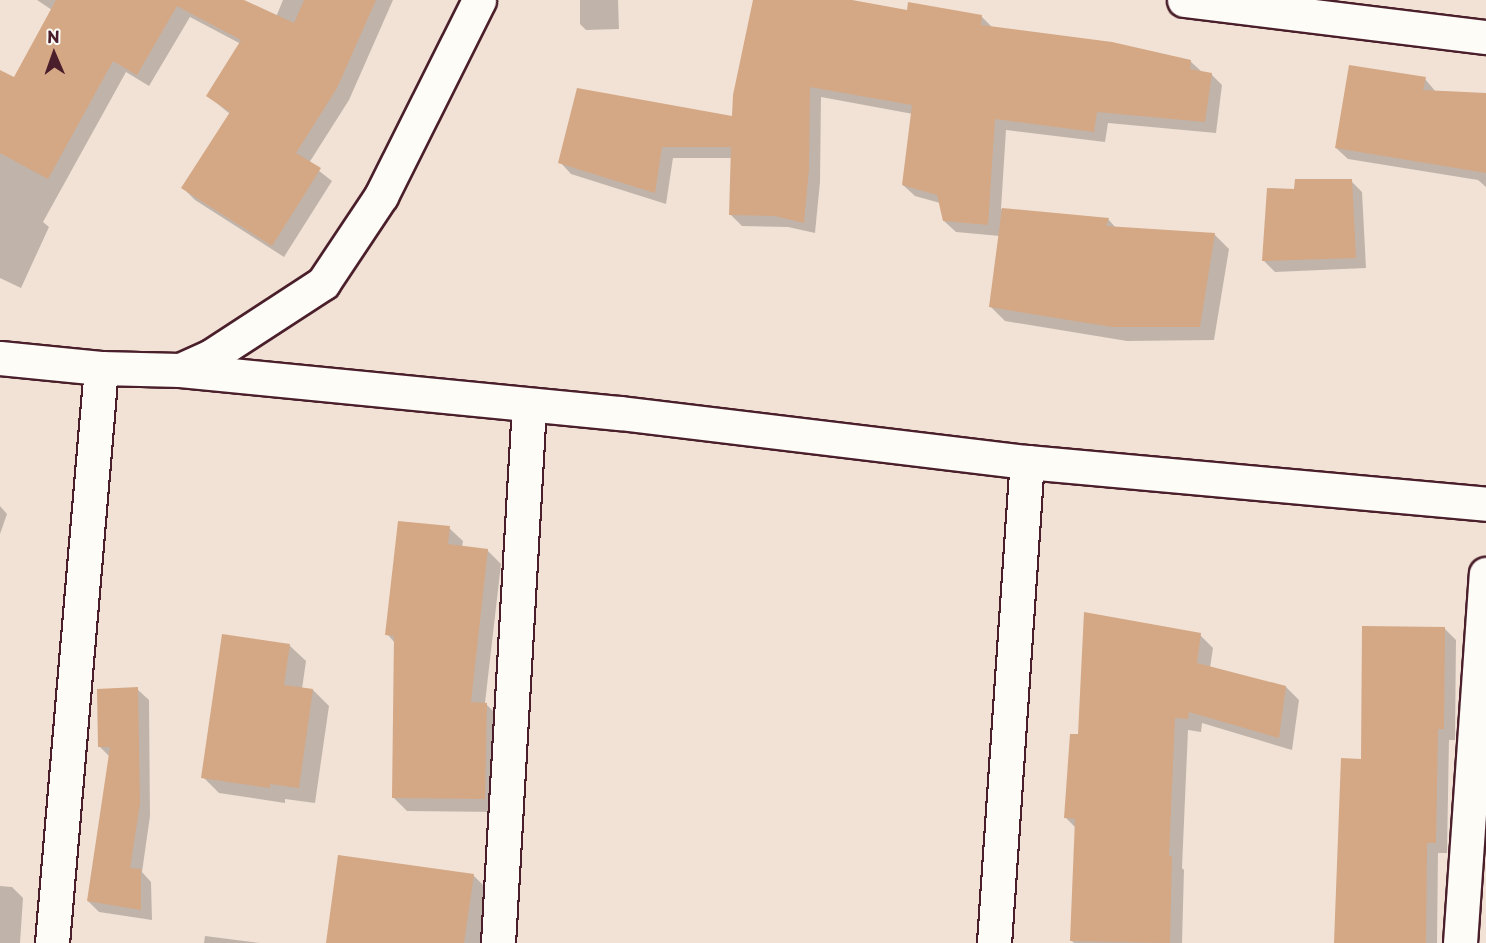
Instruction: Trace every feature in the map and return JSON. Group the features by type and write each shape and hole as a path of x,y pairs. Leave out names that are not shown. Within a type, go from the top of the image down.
{"street":[{"path":"180,370 211,356 323,283 381,196 479,0"},
{"path":"1184,0 1486,37"},
{"path":"0,358 101,368 180,370 621,413 1027,462 1486,504"},
{"path":"52,943 101,368"},
{"path":"498,943 530,405"},
{"path":"994,943 1027,462"},
{"path":"1460,943 1486,574"}],"building":[{"path":"56,0 244,0 294,23 304,0 376,0 337,88 296,153 321,168 272,246 181,188 230,112 206,96 241,40 177,6 137,75 113,61 48,179 0,153 0,70 14,77"},
{"path":"753,0 852,0 907,10 908,2 982,15 981,25 1112,42 1191,60 1190,69 1212,73 1205,122 1097,112 1094,132 995,119 988,225 943,221 937,195 902,185 912,105 810,87 809,169 804,223 775,216 729,215 731,147 662,147 655,193 558,163 577,88 732,116 733,95"},
{"path":"1349,65 1426,77 1423,90 1486,93 1486,173 1335,148"},
{"path":"1295,179 1352,179 1356,258 1262,261 1267,188 1294,189"},
{"path":"1002,208 1109,218 1106,226 1215,233 1200,327 1112,327 989,307"},
{"path":"398,521 450,526 448,544 488,549 471,702 487,703 485,799 392,798 394,636 385,635"},
{"path":"1084,612 1201,633 1197,663 1286,686 1279,738 1189,712 1188,719 1175,718 1169,856 1172,856 1170,943 1070,941 1075,819 1064,818 1070,734 1078,734"},
{"path":"1362,626 1445,627 1444,729 1438,729 1436,843 1427,843 1426,943 1334,943 1341,758 1361,759"},
{"path":"222,634 290,644 284,685 313,689 299,788 270,784 270,788 201,778"},
{"path":"138,687 140,804 130,868 141,869 141,910 87,901 110,747 98,747 97,689"},
{"path":"338,855 474,874 464,943 326,943"}]}
